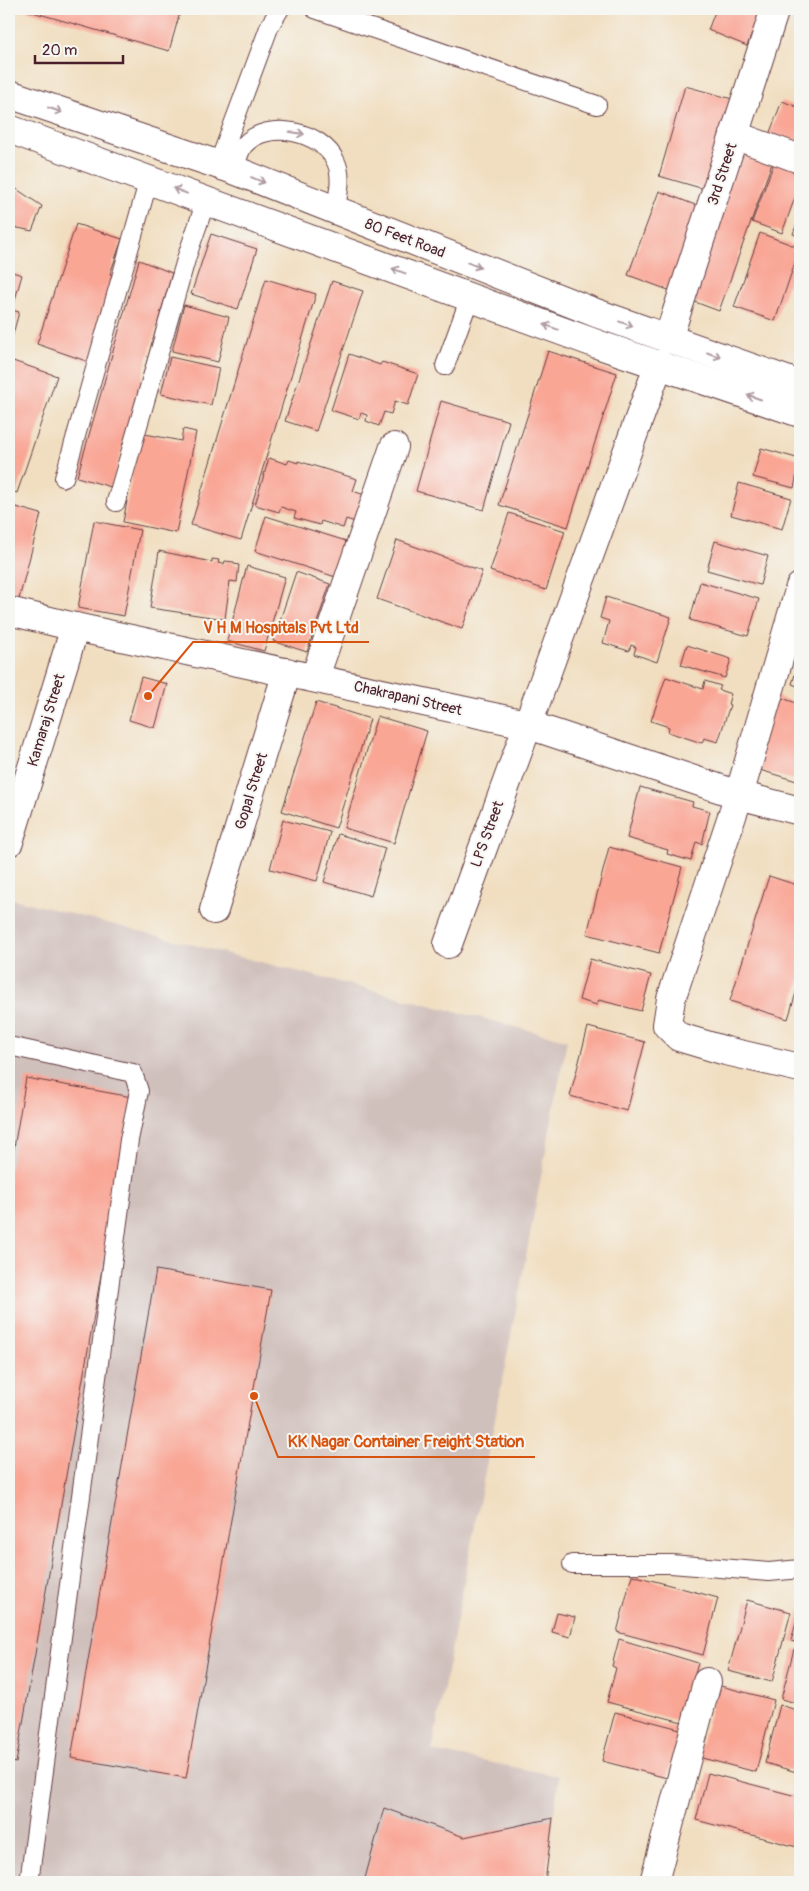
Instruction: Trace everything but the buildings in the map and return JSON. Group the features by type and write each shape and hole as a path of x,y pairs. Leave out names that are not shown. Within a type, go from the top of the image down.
{"street":[{"name":"3rd Street","path":"526,724 664,351 775,9"},
{"name":"80 Feet Road","path":"9,94 226,167 335,211 664,351 800,413"},
{"name":"80 Feet Road","path":"9,129 470,297 664,351 800,384"},
{"path":"734,135 800,159"},
{"path":"315,677 394,447"},
{"path":"800,586 739,795 671,999 666,1025 679,1037 726,1051 800,1068"},
{"name":"Chakrapani Street","path":"9,611 75,627 315,677 526,724 739,795 800,811"},
{"name":"Kamaraj Street","path":"9,842 75,627"},
{"name":"Gopal Street","path":"214,910 287,672"},
{"name":"LPS Street","path":"448,944 526,724"},
{"path":"654,1882 707,1682"}],"lane":[{"path":"226,167 270,25 280,9"},
{"path":"315,9 597,105"},
{"path":"226,167 243,146 256,136 283,131 306,134 324,144 337,163 340,187 335,211"},
{"path":"64,478 149,179"},
{"path":"116,502 187,256 206,201"},
{"path":"445,366 470,297"},
{"path":"9,1046 134,1073 139,1091 129,1140 29,1882"},
{"path":"572,1564 671,1564 769,1572 800,1569"}],"shaded area":[{"path":"9,898 567,1040 432,1751 559,1776 545,1882 9,1882"}],"place":[{"name":"V H M Hospitals Pvt Ltd","path":"148,696"},
{"name":"KK Nagar Container Freight Station","path":"254,1396"}]}
